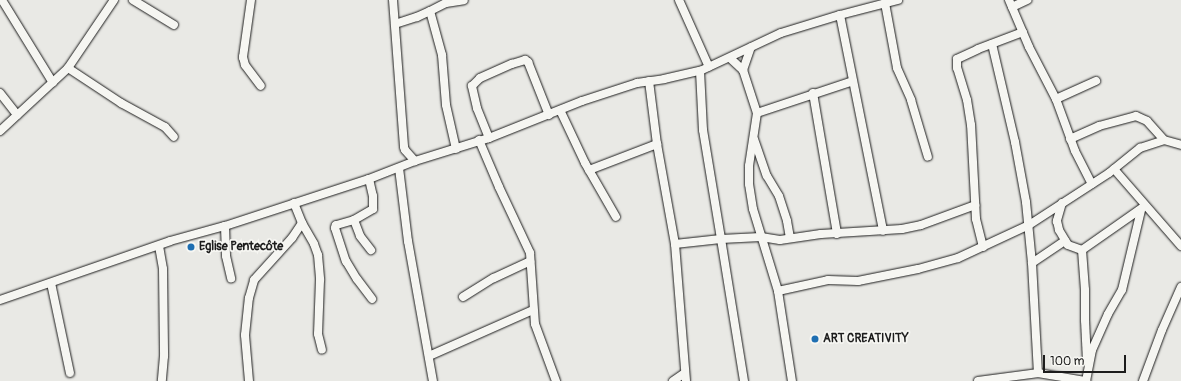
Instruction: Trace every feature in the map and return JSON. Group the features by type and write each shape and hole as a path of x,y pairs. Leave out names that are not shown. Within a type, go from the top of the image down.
{"street":[{"path":"2,0 53,83"},
{"path":"1,129 68,68 114,0"},
{"path":"133,0 174,26"},
{"path":"251,0 243,57 245,65 261,86"},
{"path":"393,0 405,150 402,167 408,241 433,381"},
{"path":"396,24 417,17 446,3 464,0"},
{"path":"679,0 709,68"},
{"path":"0,300 160,246 369,179 415,161 489,138 549,114 638,83 709,68 781,33 840,15 898,0"},
{"path":"1027,0 1011,3 1023,32 1056,99 1070,139 1092,184"},
{"path":"885,3 897,68 911,100 928,157"},
{"path":"430,11 442,55 446,105 456,149"},
{"path":"840,15 883,231"},
{"path":"983,246 976,219 971,125 967,100 957,63 959,57 963,55 1023,32"},
{"path":"992,44 1016,147 1029,225 1038,373"},
{"path":"743,70 751,47"},
{"path":"730,58 743,70 757,113 749,166 749,184 753,209 778,291 792,381"},
{"path":"489,138 477,108 472,86 480,78 512,64 525,60 528,62 549,114"},
{"path":"68,68 121,103 165,127 174,137"},
{"path":"700,71 703,130 744,381"},
{"path":"649,81 657,144 675,244 686,377 674,381"},
{"path":"757,113 813,93 853,81"},
{"path":"1056,99 1096,81"},
{"path":"0,93 17,115"},
{"path":"813,93 838,234"},
{"path":"560,110 589,170 616,217"},
{"path":"1070,139 1099,126 1136,116 1147,121 1164,140 1181,146"},
{"path":"754,138 767,176 779,196 790,238"},
{"path":"479,140 518,230 526,242 530,253 533,310 539,340 556,381"},
{"path":"778,291 828,280 858,281 918,269 958,258 1029,225 1114,169 1140,148 1164,140"},
{"path":"589,170 657,144"},
{"path":"405,150 415,161"},
{"path":"1114,169 1142,207 1181,246"},
{"path":"369,179 374,206 369,212 354,220 336,225 335,228 336,237 351,270 372,300"},
{"path":"294,203 318,255 320,280 318,334 322,350"},
{"path":"1062,203 1057,225 1068,245 1082,250"},
{"path":"675,244 720,238 761,237 780,240 883,231 921,225 975,205"},
{"path":"1082,250 1142,207"},
{"path":"978,381 1038,373 1086,381 1092,350 1108,314 1122,290 1142,207"},
{"path":"354,220 360,236 371,250"},
{"path":"249,381 245,335 249,298 254,280 292,238 302,223"},
{"path":"225,226 226,256 231,278"},
{"path":"1032,263 1065,241"},
{"path":"160,246 163,269 164,356 162,381"},
{"path":"1082,250 1086,290 1086,346 1088,365"},
{"path":"463,297 494,278 530,261"},
{"path":"51,283 70,374"},
{"path":"1143,381 1159,338 1181,289"},
{"path":"429,356 533,310"}],"place":[{"name":"Eglise Pentecôte","path":"191,247"},
{"name":"ART CREATIVITY","path":"815,339"}]}
